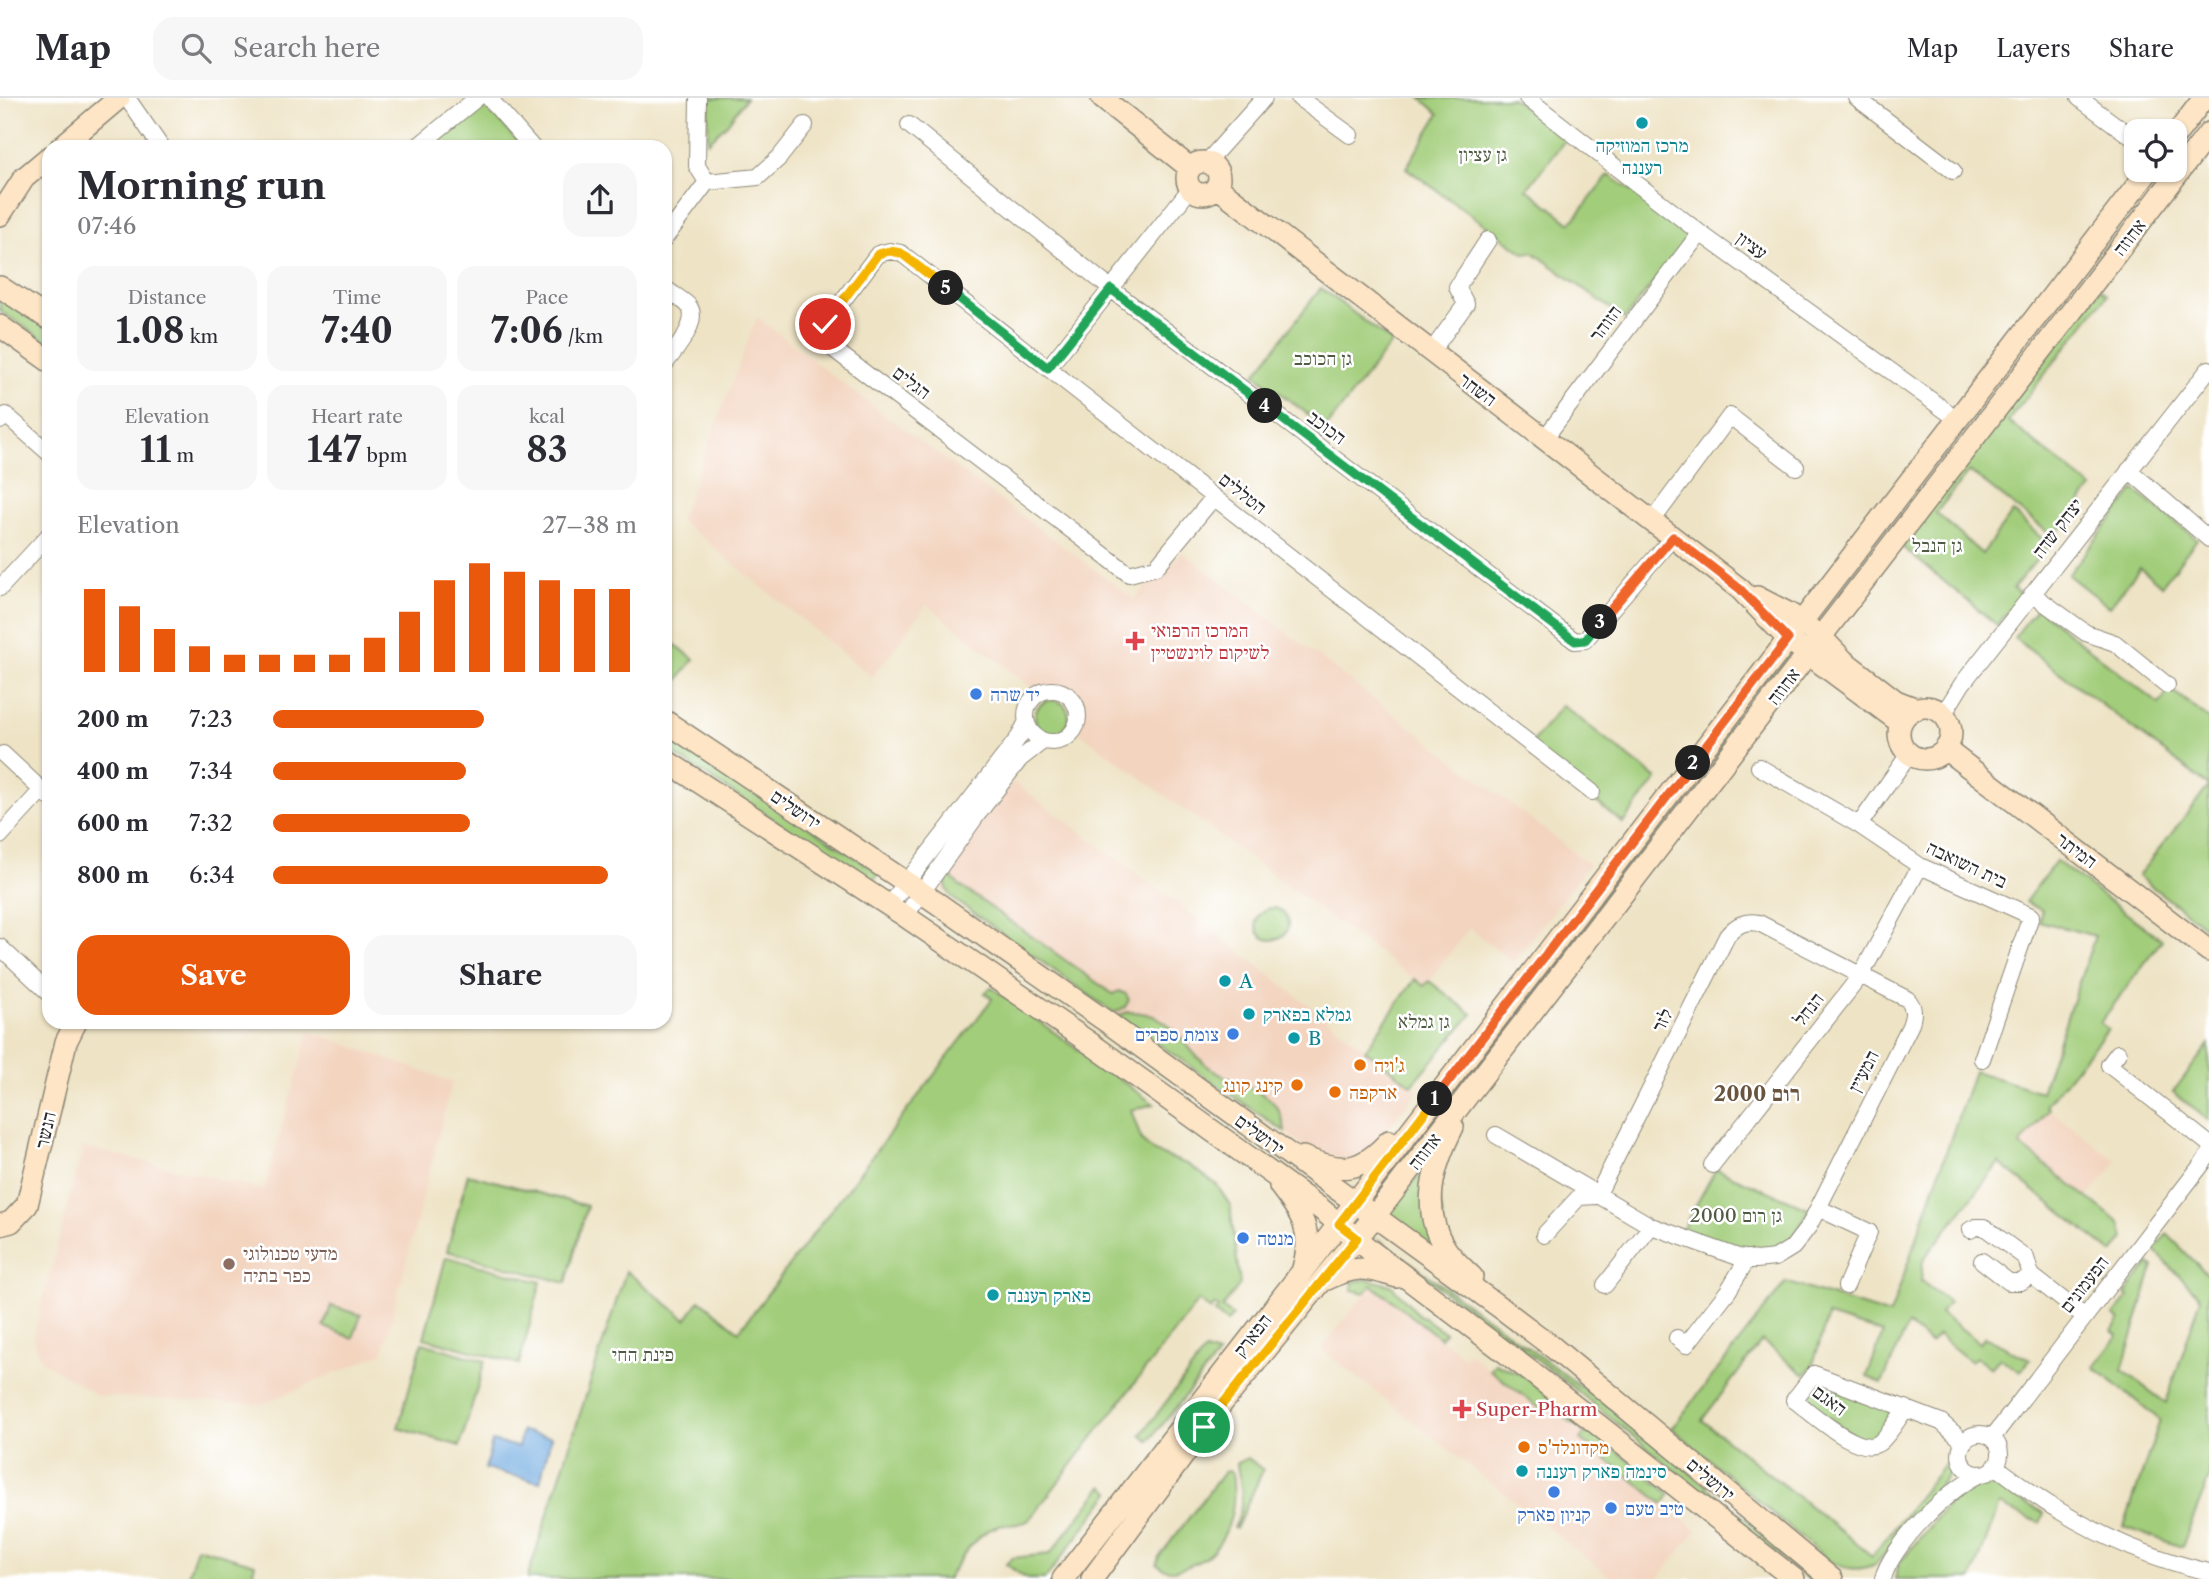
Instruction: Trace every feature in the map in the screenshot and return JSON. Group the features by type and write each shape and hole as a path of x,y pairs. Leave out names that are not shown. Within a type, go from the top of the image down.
{"main road":[{"path":"69,140 119,98"},
{"path":"2187,120 2204,98"},
{"path":"1110,101 1196,173"},
{"name":"אחוזה","path":"1357,1238 2209,133"},
{"path":"0,215 24,178 42,164"},
{"name":"השחר","path":"1196,173 1195,193 1206,195 1217,187 1740,589 1790,614 1795,630"},
{"name":"אחוזה","path":"1339,1224 2140,182"},
{"path":"4,287 42,314"},
{"path":"0,326 42,355"},
{"path":"1795,630 1844,661 1896,701 1909,716"},
{"path":"1936,710 1943,715 1950,729 1949,743 1945,750 1928,759 1909,754 1900,740 1909,716 1936,710"},
{"name":"ירושלים","path":"672,726 1107,1023 1505,1311 1832,1579"},
{"name":"המיתר","path":"1945,750 2209,951"},
{"name":"ירושלים","path":"672,765 897,910 1265,1168 1531,1372 1794,1579"},
{"name":"הנשר","path":"0,1225 11,1222 27,1205 66,1042 72,1029"},
{"path":"1278,1147 1326,1166 1340,1168 1362,1165 1380,1152 1469,1055"},
{"path":"1494,1061 1445,1144 1430,1194 1433,1218 1446,1250 1505,1311"},
{"path":"1265,1168 1292,1202 1305,1224 1310,1278 1366,1268 1410,1280"},
{"name":"הפארק","path":"1092,1579 1310,1278 1339,1224"},
{"name":"הפארק","path":"1063,1579 1310,1278 1357,1238"},
{"path":"1103,1579 1113,1550"}],"street":[{"path":"127,98 156,140"},
{"path":"426,140 477,98"},
{"path":"489,98 526,140"},
{"path":"698,98 697,166 707,182"},
{"path":"1048,368 1111,289 1196,173 1264,98"},
{"path":"1299,98 1350,135"},
{"name":"עציון","path":"1527,98 1700,233 1957,419"},
{"path":"1857,98 1953,171"},
{"path":"2079,98 2124,131"},
{"path":"672,229 707,182 758,177 779,158 804,125"},
{"name":"הכוכב","path":"909,125 1111,289 1575,641 1585,640 1673,537"},
{"name":"הזוהר","path":"1544,439 1700,233"},
{"path":"1431,352 1466,304 1457,287 1488,240"},
{"name":"הגלים","path":"1048,368 901,253 890,251 878,254 825,324 825,337 832,348 1129,574 1156,568 1214,497"},
{"path":"672,293 690,306 693,316 688,332 672,355"},
{"name":"הטללים","path":"1048,368 1592,792"},
{"name":"יצחק שדה","path":"1943,715 1962,684 2209,369"},
{"path":"0,421 6,415 42,447"},
{"path":"1652,522 1730,416 1796,467"},
{"path":"2129,470 2209,539"},
{"path":"0,588 42,543"},
{"path":"2032,594 2087,633 2115,643 2167,685"},
{"path":"897,910 1020,737 1026,723 1028,705 1041,692 1059,691 1073,701 1078,719 1072,733 1058,742 1043,741 1030,731 1026,723"},
{"path":"913,888 1020,760 1043,741"},
{"path":"3,754 42,791"},
{"path":"1858,824 1909,754"},
{"name":"בית השואבה","path":"1759,767 1858,824 1920,866 2031,916 1982,1059"},
{"path":"0,836 42,797"},
{"name":"הנחל","path":"1712,1165 1861,975 1920,866"},
{"name":"לזר","path":"1597,1196 1727,936 1735,927 1751,921 1759,923 1861,975"},
{"path":"0,947 42,986"},
{"name":"המעיין","path":"1496,1135 1651,1226 1748,1258 1775,1258 1793,1247 1809,1226 1913,1017 1911,1004 1907,999 1861,975"},
{"path":"2118,1053 2109,1065 2209,1143"},
{"name":"הפעמונים","path":"1992,1438 2209,1155"},
{"path":"1544,1235 1579,1197 1597,1196"},
{"path":"1818,1208 1870,1231 1846,1286"},
{"path":"1605,1284 1651,1226"},
{"path":"1970,1230 1984,1227 1993,1233 2026,1258 2031,1275 2085,1317"},
{"path":"1677,1338 1686,1345 1728,1291 1748,1258"},
{"path":"1982,1261 2009,1282 2021,1282 2031,1275"},
{"name":"האגם","path":"1906,1408 1880,1442 1867,1446 1850,1441 1794,1400 1814,1374 1906,1408 1941,1422 1964,1442"},
{"path":"1883,1579 1894,1555 1919,1524 1957,1487 1988,1470 2000,1456 1992,1438 1975,1435 1964,1442 1960,1455 1964,1466 1975,1474 1988,1470 2099,1531 2176,1564 2209,1572"}],"shaded area":[{"name":"המרכז הרפואי לשיקום לוינשטיין","path":"757,317 859,396 1134,599 1182,552 1589,864 1513,962 1469,928 1425,987 1080,733 1076,700 1065,688 1043,685 1036,691 927,605 872,677 680,520"},
{"path":"1013,782 1182,907 1418,1090 1369,1154 1357,1162 1311,1153 942,890 939,879 941,872"},
{"name":"מדעי טכנולוגי כפר בתיה","path":"309,1031 452,1082 383,1353 262,1404 98,1396 42,1361 33,1338 83,1147 264,1190"},
{"path":"2049,1109 2117,1162 2088,1198 2020,1145"},
{"path":"1372,1285 1464,1357 1468,1353 1542,1411 1548,1404 1585,1433 1581,1440 1697,1530 1658,1579 1613,1579 1321,1349"}],"green space":[{"path":"708,98 746,98 727,124 708,142"},
{"name":"גן עציון","path":"1421,98 1512,98 1565,140 1527,189 1571,223 1609,175 1692,233 1625,319 1533,252 1524,253 1406,168 1439,114"},
{"path":"484,103 517,140 439,140"},
{"name":"גן הכוכב","path":"1321,288 1392,342 1326,428 1255,374"},
{"name":"גן הנבל","path":"2100,289 2107,295 2008,421 2092,488 2054,537 1969,471 1936,513 1982,554 2013,512 2049,545 2013,588 2022,595 1997,625 1900,545"},
{"path":"0,298 42,325 42,338 0,311"},
{"path":"2134,490 2197,539 2162,585 2140,568 2109,607 2068,575"},
{"path":"2037,608 2159,704 2170,689 2209,719 2209,786 2014,638"},
{"path":"672,642 694,659 672,688"},
{"path":"1786,653 1791,658 1674,808 1649,850 1384,1196 1377,1191"},
{"path":"1052,700 1064,705 1069,717 1064,729 1052,734 1040,729 1035,717 1040,705"},
{"path":"1562,705 1657,779 1623,823 1528,748"},
{"path":"672,736 879,873 871,884 672,753"},
{"path":"2209,786 2209,930 2138,876"},
{"path":"2056,861 2162,940 2100,1023 2108,1029 2046,1105 2049,1109 2020,1145 2120,1223 2124,1238 2113,1253 1999,1163 1923,1260 1921,1281 1949,1302 1941,1313 1980,1343 1985,1337 2030,1360 2020,1372 2000,1358 1991,1368 1976,1357 1971,1362 1938,1335 1930,1343 1908,1325 1882,1383 1867,1377 1883,1333 1828,1316 1813,1364 1805,1375 1762,1341 1702,1420 1872,1556 1952,1455 1949,1474 1876,1564 1864,1568 1841,1566 1829,1561 1672,1428 1786,1282 1890,1315 1974,1071 2041,1092 2095,936 2039,921 2042,910 2025,902"},
{"path":"952,866 949,875 959,885 1113,994 1119,991 1126,994 1129,1000 1125,1007 1114,1013 955,900 948,892 946,884 947,875"},
{"path":"1272,908 1283,913 1288,924 1283,935 1272,940 1261,935 1256,924 1261,913"},
{"name":"גן גמלא","path":"1415,979 1424,986 1429,981 1472,1014 1412,1085 1365,1050"},
{"name":"פארק רעננה","path":"991,987 1154,1104 1131,1110 1142,1141 1154,1152 1189,1165 1216,1184 1230,1205 1240,1284 1222,1308 1233,1316 1227,1322 1215,1313 1218,1308 1214,1305 1211,1310 1198,1301 1029,1520 996,1527 980,1536 947,1579 527,1579 626,1271 686,1319 700,1300 739,1331 992,999 985,993"},
{"path":"1127,1012 1144,1013 1168,1024 1192,1052 1213,1070 1268,1097 1282,1117 1285,1132 1118,1016"},
{"path":"2209,1044 2209,1121 2173,1092"},
{"path":"1434,1157 1449,1264 1385,1216"},
{"name":"גן רום 2000","path":"1716,1169 1810,1209 1791,1242 1772,1254 1755,1255 1681,1232"},
{"path":"468,1174 587,1206 566,1283 447,1251"},
{"path":"2167,1234 2209,1276 2209,1478 2182,1547 2124,1527 2160,1420 2094,1367 2118,1336 2112,1331 2120,1320 2114,1315 2129,1297 2125,1294 2149,1264 2153,1267 2122,1370 2166,1403 2201,1298 2154,1250"},
{"path":"1378,1239 1619,1414 1819,1579 1808,1579 1564,1380 1382,1245"},
{"path":"446,1257 541,1282 519,1364 424,1338"},
{"path":"1366,1279 1391,1285 1419,1315 1445,1332 1440,1338 1372,1285 1365,1293 1352,1290 1353,1282"},
{"path":"331,1306 361,1315 353,1338 324,1327"},
{"path":"422,1343 485,1361 460,1446 398,1428"},
{"path":"1205,1351 1218,1355 1149,1441 1141,1435"},
{"path":"1495,1363 1525,1376 1670,1494 1667,1500 1663,1504 1581,1439 1585,1433 1548,1404 1543,1411 1490,1370"},
{"path":"1815,1382 1892,1411 1891,1415 1875,1437 1862,1441 1807,1403 1807,1392"},
{"path":"1248,1458 1263,1470 1236,1529 1234,1528 1242,1499 1237,1463"},
{"path":"1224,1472 1232,1473 1233,1503 1226,1531 1219,1544 1197,1562 1182,1568 1166,1569 1157,1564 1159,1557"},
{"path":"1978,1484 1992,1486 2044,1513 2040,1523 1999,1505 1972,1579 1895,1579 1899,1563 1958,1492"},
{"path":"1103,1486 1111,1492 1045,1579 1027,1579 1006,1564 1012,1558 1050,1554"},
{"path":"197,1547 255,1564 251,1579 187,1579"}],"water":[{"path":"522,1431 551,1437 540,1482 485,1469 492,1441 518,1447"}],"place":[{"name":"מרכז המוזיקה רעננה","path":"1642,123"},
{"name":"המרכז הרפואי לשיקום לוינשטיין","path":"1135,641"},
{"name":"יד שרה","path":"976,694"},
{"name":"A","path":"1225,981"},
{"name":"גמלא בפארק","path":"1249,1014"},
{"name":"צומת ספרים","path":"1233,1034"},
{"name":"B","path":"1294,1038"},
{"name":"ג'ויה","path":"1360,1065"},
{"name":"קינג קונג","path":"1297,1085"},
{"name":"ארקפה","path":"1335,1092"},
{"name":"מנטה","path":"1243,1238"},
{"name":"מדעי טכנולוגי כפר בתיה","path":"229,1264"},
{"name":"פארק רעננה","path":"993,1295"},
{"name":"Super-Pharm","path":"1462,1409"},
{"name":"מקדונלד'ס","path":"1524,1447"},
{"name":"סינמה פארק רעננה","path":"1522,1471"},
{"name":"קניון פארק","path":"1554,1492"},
{"name":"טיב טעם","path":"1611,1508"}],"district":[{"name":"רום 2000","path":"1757,1094"}],"route":[{"path":"825,324 878,254 890,251 901,253 1048,368 1111,289 1575,641 1585,640 1673,537 1740,589 1788,639 1354,1203 1339,1224 1357,1238 1204,1427"}],"park label":[{"name":"פינת החי","path":"643,1354"}]}
